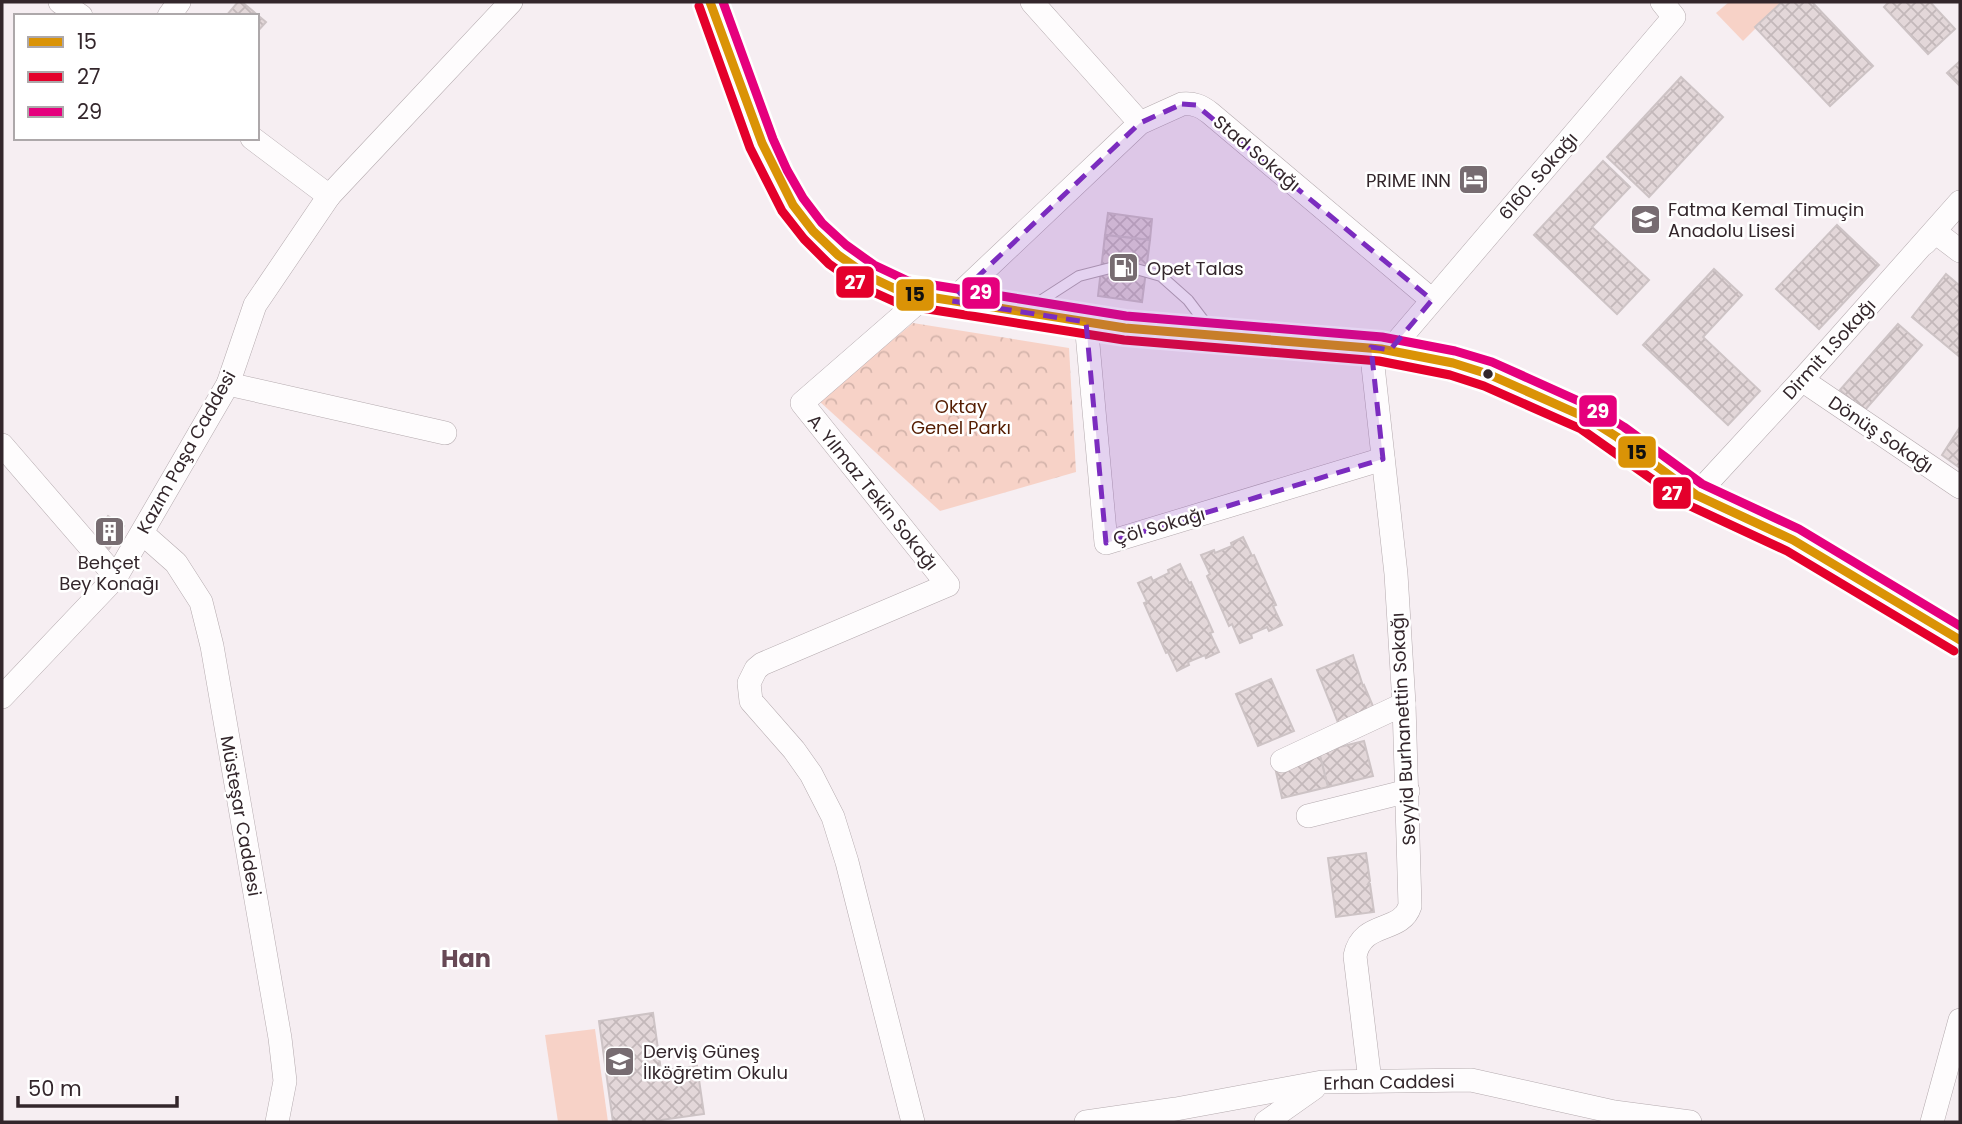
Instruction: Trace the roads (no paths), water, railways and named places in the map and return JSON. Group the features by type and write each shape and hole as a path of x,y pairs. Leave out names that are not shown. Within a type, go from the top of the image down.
{"main road":[{"path":"710,2 760,139 799,216 833,252 866,276 904,293 1023,312 1125,328 1381,349 1453,363 1494,376 1555,401 1617,437 1696,495 1793,540 1960,640"}],"street":[{"path":"60,2 78,14"},
{"name":"Kazım Paşa Caddesi","path":"2,697 116,577 228,384 255,306 329,196 511,2"},
{"path":"1032,2 1140,123"},
{"name":"6160. Sokağı","path":"1381,349 1432,300 1674,17 1662,2"},
{"name":"Stad Sokağı","path":"939,298 1140,123 1182,104 1196,104 1432,300"},
{"path":"255,140 329,196"},
{"name":"Dirmit 1.Sokağı","path":"1696,495 1960,202"},
{"path":"1696,495 1935,232 1960,251"},
{"name":"A. Yılmaz Tekin Sokağı","path":"913,1122 844,851 832,817 811,774 776,729 755,709 749,692 752,676 762,664 948,585 802,403 939,298"},
{"name":"Çöl Sokağı","path":"1086,322 1106,543 1383,459"},
{"name":"Seyyid Burhanettin Sokağı","path":"1370,1082 1355,956 1366,935 1399,921 1409,911 1405,704 1396,574 1383,459 1381,349"},
{"name":"Dönüş Sokağı","path":"1802,380 1960,487"},
{"path":"228,384 445,433"},
{"path":"4,453 116,577"},
{"name":"Müsteşar Caddesi","path":"142,533 176,563 195,592 201,602 212,646 280,1038 285,1081 277,1122"},
{"path":"1282,761 1405,704"},
{"path":"1308,816 1408,791"},
{"path":"1932,1122 1960,1020"},
{"name":"Erhan Caddesi","path":"1086,1122 1176,1110 1322,1082 1471,1080 1614,1112 1690,1122"},
{"path":"1266,1122 1322,1082"}],"lane":[{"path":"1023,312 1079,276 1122,265 1161,276 1188,300 1216,337"}],"place":[{"name":"PRIME INN","path":"1474,180"},
{"name":"Fatma Kemal Timuçin Anadolu Lisesi","path":"1645,219"},
{"name":"Opet Talas","path":"1124,268"},
{"name":"Behçet Bey Konağı","path":"109,532"},
{"name":"Derviş Güneş İlköğretim Okulu","path":"620,1061"}],"district":[{"name":"Han","path":"466,958"}],"park label":[{"name":"Oktay Genel Parkı","path":"961,416"}]}
